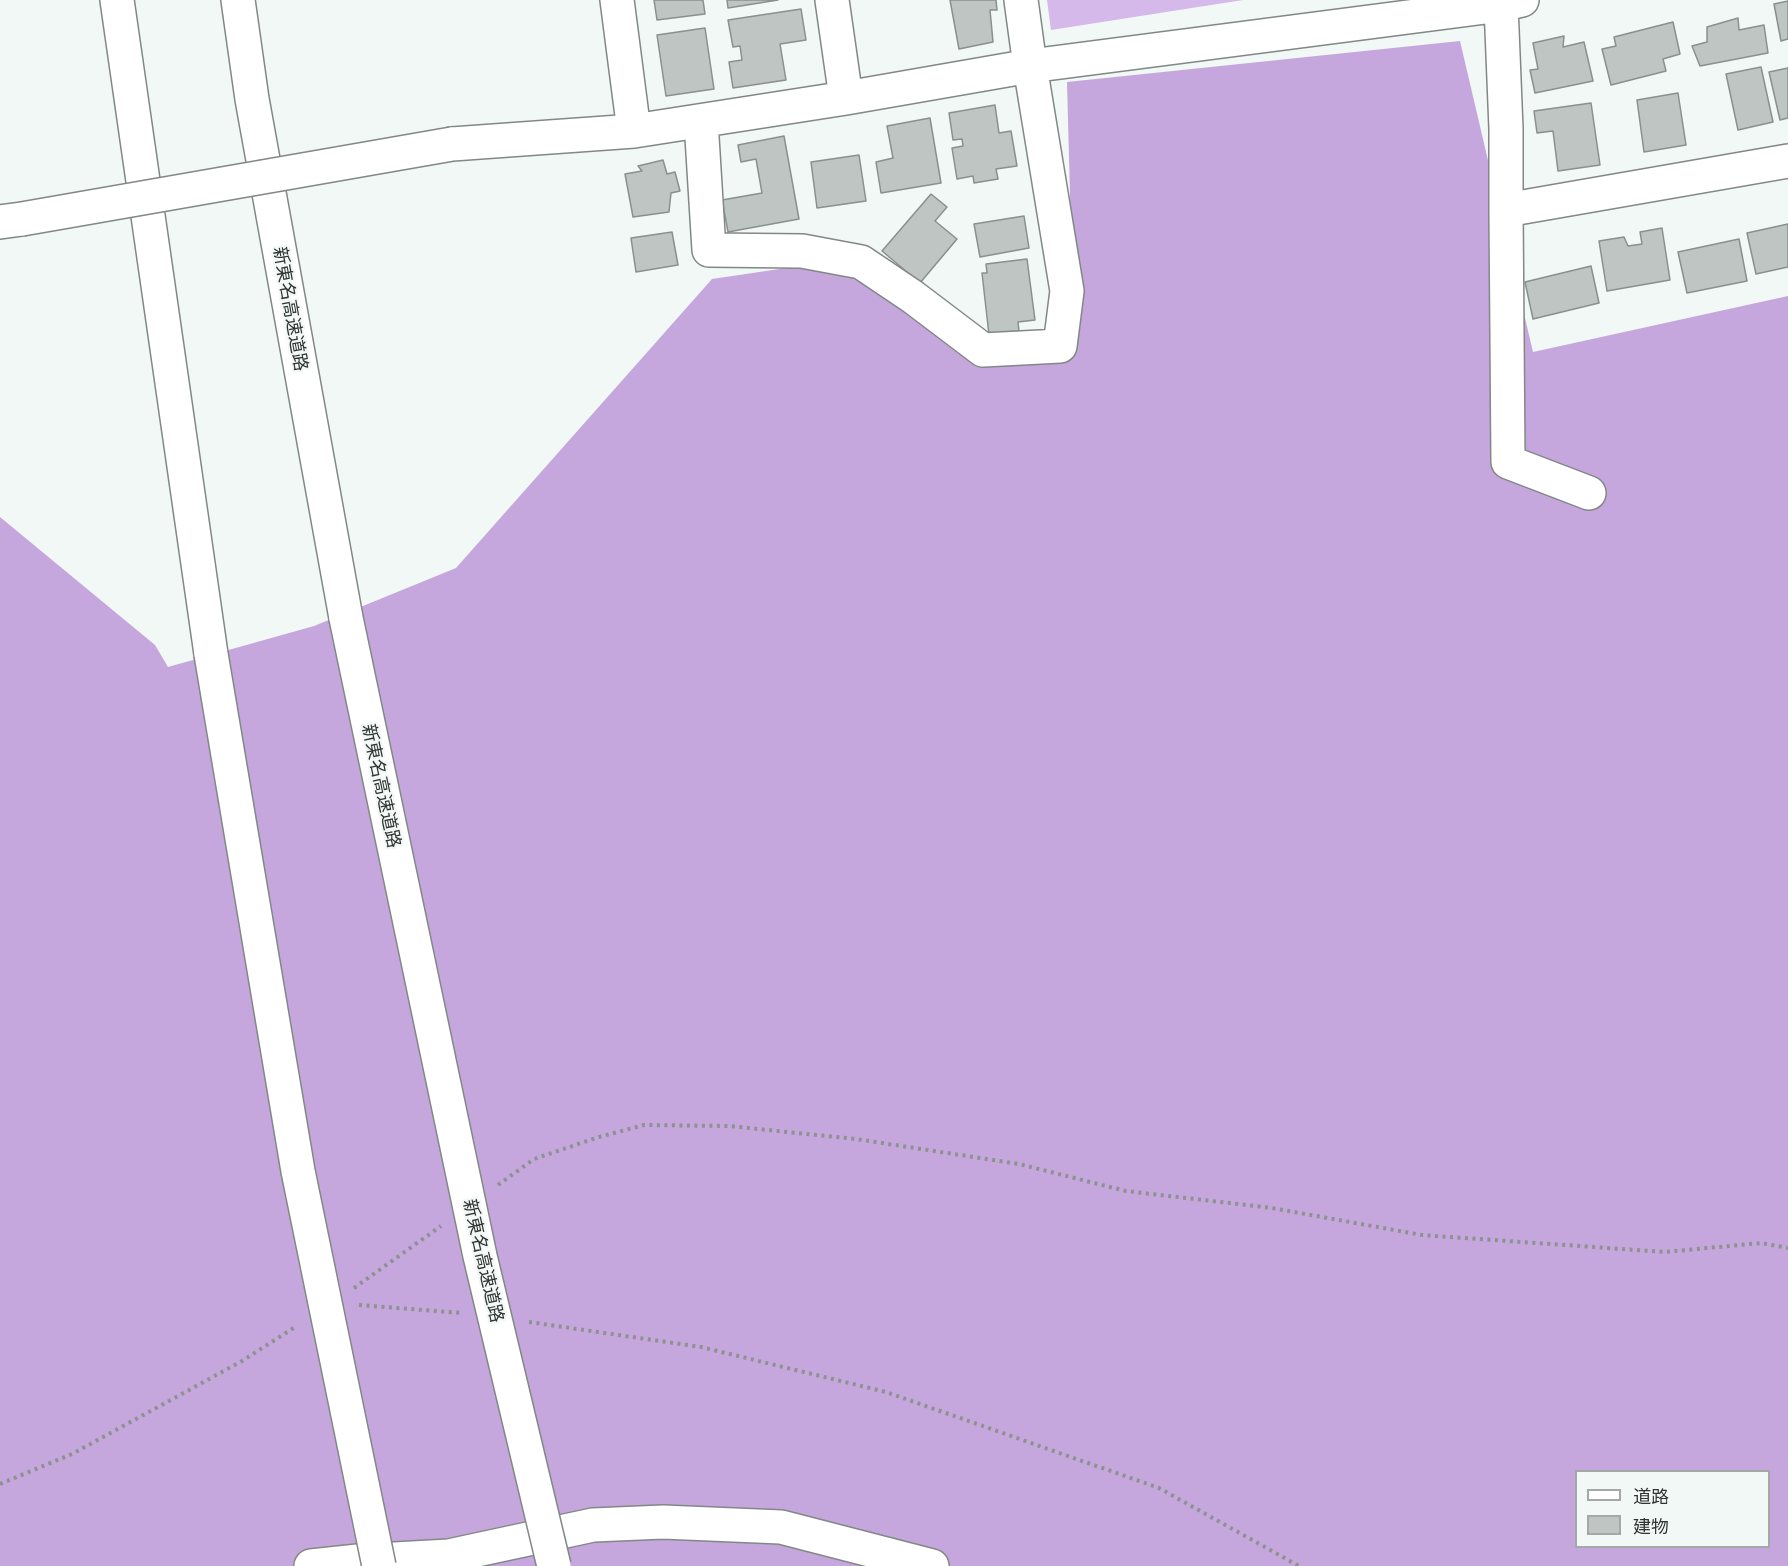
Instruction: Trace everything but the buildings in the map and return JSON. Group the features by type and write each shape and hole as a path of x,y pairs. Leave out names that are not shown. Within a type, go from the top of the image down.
{"main road":[{"path":"117,0 211,654 298,1171 379,1566"},
{"name":"新東名高速道路","path":"238,0 252,99 346,618 480,1256 554,1566"},
{"path":"617,0 634,131"},
{"path":"832,0 846,98"},
{"path":"701,121 709,250 802,252 861,262 913,297 983,350 1060,346 1067,291 1030,66 1022,0"},
{"path":"11,221 452,144 634,131 1030,66 1512,2 1506,129 1508,462 1589,493"},
{"path":"1506,210 1788,161"},
{"path":"310,1566 449,1556 593,1525 663,1522 781,1527 932,1566"}],"path":[{"path":"496,1187 534,1159 599,1137 644,1125 729,1126 856,1139 1018,1164 1126,1191 1272,1208 1422,1235 1665,1252 1761,1243 1788,1248"},
{"path":"353,1289 448,1221"},
{"path":"357,1305 464,1314"},
{"path":"520,1321 701,1347 886,1392 1159,1488 1299,1566"},
{"path":"0,1484 72,1454 242,1361 297,1326"}],"shaded area":[{"path":"1047,0 1243,0 1051,30"},
{"path":"1460,41 1533,352 1788,296 1788,1566 0,1566 0,517 155,645 168,667 314,626 456,568 712,279 867,256 983,350 1074,346 1067,82"}]}
